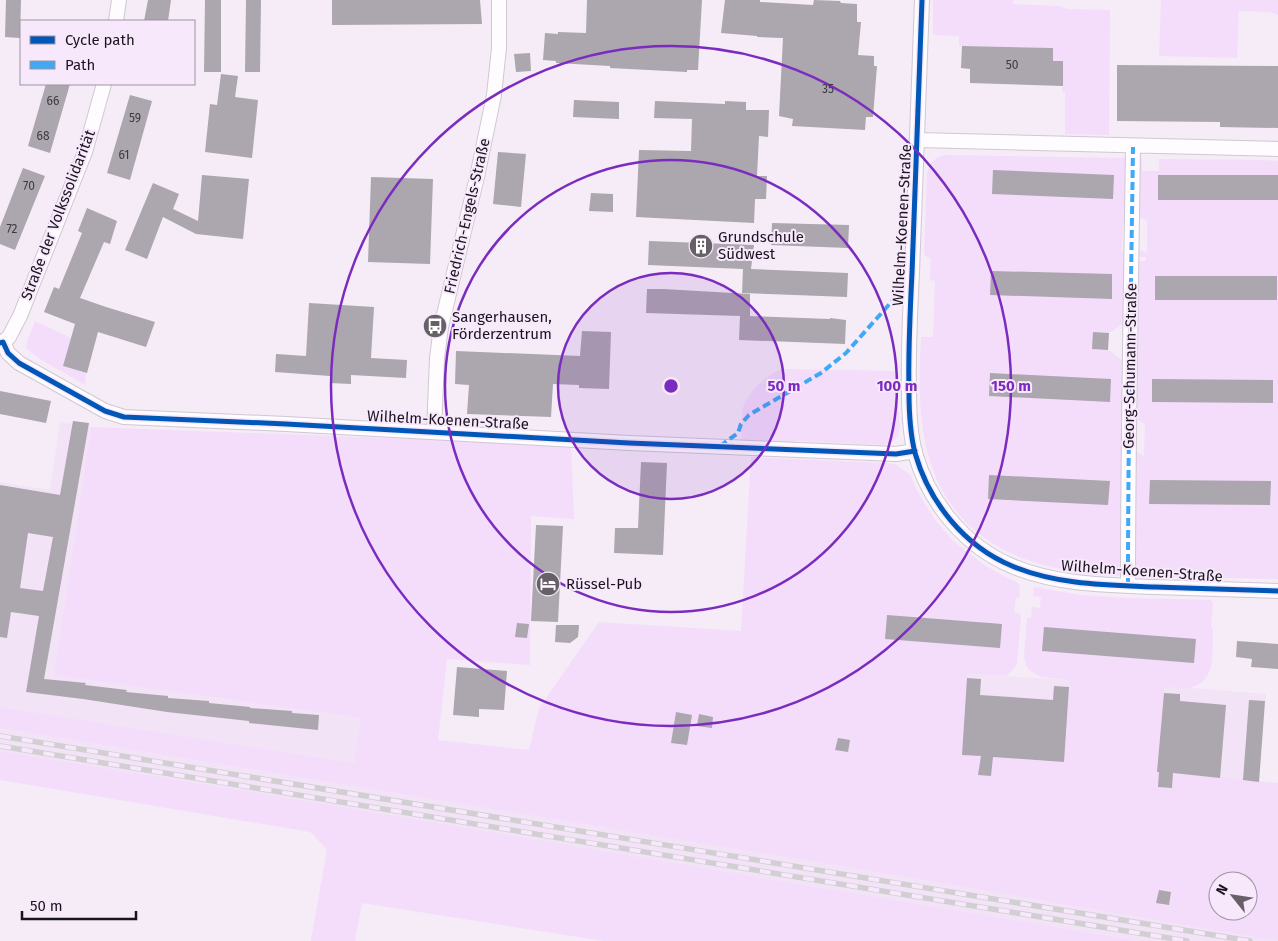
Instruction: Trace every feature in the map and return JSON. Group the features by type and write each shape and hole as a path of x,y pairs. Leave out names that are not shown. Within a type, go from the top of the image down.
{"street":[{"path":"116,20 119,0"},
{"name":"Friedrich-Engels-Straße","path":"434,432 437,358 441,327 477,177 494,94 499,48 500,0"},
{"name":"Wilhelm-Koenen-Straße","path":"922,0 908,357 910,420 915,451 925,479 935,498 947,516 976,546 1012,566 1044,576 1075,582 1128,586 1278,591"},
{"name":"Straße der Volkssolidarität","path":"2,343 10,336 20,316 85,152 104,85"},
{"path":"918,140 1278,150"},
{"name":"Georg-Schumann-Straße","path":"1128,586 1128,434 1133,146"},
{"name":"Wilhelm-Koenen-Straße","path":"2,343 12,358 19,363 105,411 119,416 629,443 896,454 915,451"}],"shaded area":[{"path":"933,0 1013,0 1013,4 1060,6 1067,9 1110,10 1109,135 1065,134 1065,92 1062,92 1063,61 1053,61 1053,48 959,46 959,36 933,35"},
{"path":"1161,0 1278,0 1278,15 1269,12 1239,11 1237,58 1159,56"},
{"path":"945,155 1129,158 1129,224 1123,224 1122,250 1128,251 1128,320 1109,333 1093,332 1093,349 1108,350 1127,363 1127,369 1122,370 1123,384 1127,384 1125,475 1121,476 1121,490 1125,490 1124,576 1060,569 1030,561 1003,549 978,533 957,512 940,486 928,454 922,425 920,366 921,337 933,337 935,281 930,280 931,259 924,255 927,173 933,161"},
{"path":"1136,158 1142,158 1142,171 1159,171 1159,159 1278,161 1278,579 1131,576 1132,450 1144,456 1145,424 1133,417 1135,261 1146,261 1146,257 1135,257 1135,248 1147,253 1147,221 1135,215"},
{"path":"35,321 71,338 63,366 86,373 85,385 40,359 27,349 26,344"},
{"path":"784,369 896,371 900,425 898,436 891,443 883,445 796,441 796,446 741,444 742,412 745,402 759,384 771,374"},
{"path":"60,422 91,427 54,675 361,718 354,763 0,707 0,482 50,490"},
{"path":"91,427 571,445 574,519 531,516 530,665 447,659 438,740 529,750 539,708 599,622 741,631 751,457 894,464 910,475 935,520 953,541 983,564 1018,583 1020,586 1019,598 1016,598 1014,612 1019,613 1021,617 1017,663 1007,676 967,674 962,755 1064,762 1070,680 1041,677 1029,670 1024,656 1027,618 1031,618 1032,607 1040,608 1041,597 1033,596 1034,587 1080,595 1211,600 1213,603 1211,626 1213,630 1211,666 1204,680 1197,685 1188,688 1165,686 1157,772 1278,783 1278,941 906,877 0,728 0,707 354,763 361,718 54,675"},
{"path":"967,674 1070,680 1064,762 962,755"},
{"path":"1165,686 1266,694 1259,782 1157,772"},
{"path":"0,728 906,877 1278,941 1139,941 0,751"},
{"path":"0,751 1139,941 604,941 362,903 355,941 311,941 327,849 310,832 0,780"}],"building":[{"path":"6,0 21,0 20,38 5,37"},
{"path":"148,0 171,0 168,20 144,20"},
{"path":"205,0 221,0 221,72 204,72"},
{"path":"246,0 261,0 260,72 245,72"},
{"path":"332,0 480,0 482,24 332,25"},
{"path":"587,0 702,0 698,70 687,70 687,72 610,68 610,66 556,63 556,61 543,60 545,33 586,33"},
{"path":"725,0 760,0 760,2 813,5 814,0 857,4 857,22 861,22 858,55 874,56 874,66 877,66 873,117 866,117 865,130 792,126 793,119 779,116 783,38 721,33"},
{"path":"962,46 1053,48 1053,61 1063,61 1063,86 970,83 970,69 961,68"},
{"path":"530,53 531,71 516,72 514,54"},
{"path":"1117,65 1278,66 1278,128 1220,127 1220,122 1117,121"},
{"path":"221,74 238,76 235,97 258,100 252,158 205,152 210,104 217,105"},
{"path":"46,85 70,85 50,153 28,146"},
{"path":"130,95 152,101 130,180 107,173"},
{"path":"574,100 619,102 619,119 573,117"},
{"path":"655,101 725,104 725,101 746,102 746,110 769,110 768,137 759,136 757,176 767,176 766,199 755,199 754,223 636,217 639,150 691,151 692,119 654,118"},
{"path":"498,152 526,154 521,207 493,204"},
{"path":"23,168 45,176 15,250 0,244 0,227"},
{"path":"993,170 1114,175 1113,199 992,194"},
{"path":"202,175 249,179 243,239 196,234 163,217 147,259 125,250 153,183 179,194 173,209 198,221"},
{"path":"1158,175 1278,175 1278,200 1158,200"},
{"path":"371,177 433,179 430,264 368,262"},
{"path":"591,193 613,194 613,212 589,211"},
{"path":"87,208 117,221 110,244 104,242 80,298 155,322 146,347 98,332 87,373 63,366 75,324 44,312 54,287 59,289 82,233 78,231"},
{"path":"772,223 849,225 848,248 771,245"},
{"path":"649,241 754,245 751,269 848,273 847,297 742,293 743,269 648,265"},
{"path":"991,271 1112,274 1112,299 990,295"},
{"path":"1155,276 1277,276 1277,300 1155,300"},
{"path":"647,289 750,294 750,316 747,316 846,320 845,344 739,340 740,316 646,313"},
{"path":"309,303 374,307 371,358 407,360 406,378 351,375 351,384 330,383 330,376 275,372 276,354 306,356"},
{"path":"582,331 611,332 609,389 579,388 579,385 553,384 551,417 467,414 469,385 455,384 456,351 580,356"},
{"path":"1093,332 1109,333 1108,350 1092,349"},
{"path":"990,373 1111,379 1110,402 989,396"},
{"path":"1152,379 1273,380 1273,403 1152,402"},
{"path":"0,391 51,401 46,423 0,414"},
{"path":"73,421 89,423 44,679 86,683 85,685 127,690 126,692 168,696 168,698 209,701 209,703 319,715 318,730 249,723 249,721 167,712 26,692 39,616 11,612 7,638 0,637 0,485 60,495","holes":["28,533 53,537 43,591 20,588"]},
{"path":"641,462 667,463 663,555 614,553 615,528 638,528"},
{"path":"989,475 1110,481 1108,505 988,499"},
{"path":"1150,480 1271,481 1270,505 1149,504"},
{"path":"536,525 563,526 558,622 531,621"},
{"path":"887,615 1002,624 1000,648 885,639"},
{"path":"517,623 529,624 527,638 515,637"},
{"path":"556,625 579,625 578,637 570,643 555,642"},
{"path":"1044,627 1196,639 1194,663 1042,651"},
{"path":"1237,641 1278,644 1278,669 1251,667 1252,659 1236,657"},
{"path":"457,667 507,671 504,710 479,709 479,717 453,715"},
{"path":"967,678 981,679 980,695 1053,700 1054,686 1069,687 1064,762 993,757 991,776 978,775 981,756 962,755"},
{"path":"1164,693 1180,694 1180,701 1226,705 1220,778 1173,773 1172,788 1158,787 1159,772 1157,772"},
{"path":"1249,700 1265,701 1259,782 1243,780"},
{"path":"676,712 692,715 687,745 671,743"},
{"path":"699,714 713,717 712,728 697,726"},
{"path":"838,738 850,740 848,752 835,750"},
{"path":"1159,890 1171,892 1169,905 1156,903"}],"railway":[{"path":"0,736 1250,941"},
{"path":"0,746 1187,941"}],"marked path":[{"path":"1128,586 1133,147"},
{"path":"720,446 738,433 741,424 749,415 821,373 846,353 902,290"}],"cycle path":[{"path":"922,0 909,332 909,407 915,453 929,489 951,520 979,547 1012,566 1029,572 1082,583 1278,591"},
{"path":"0,343 3,342 8,353 19,363 105,411 124,417 629,443 896,454 915,451"}],"place":[{"name":"Grundschule Südwest","path":"701,246"},
{"name":"Sangerhausen, Förderzentrum","path":"435,326"},
{"name":"Rüssel-Pub","path":"548,584"}]}
